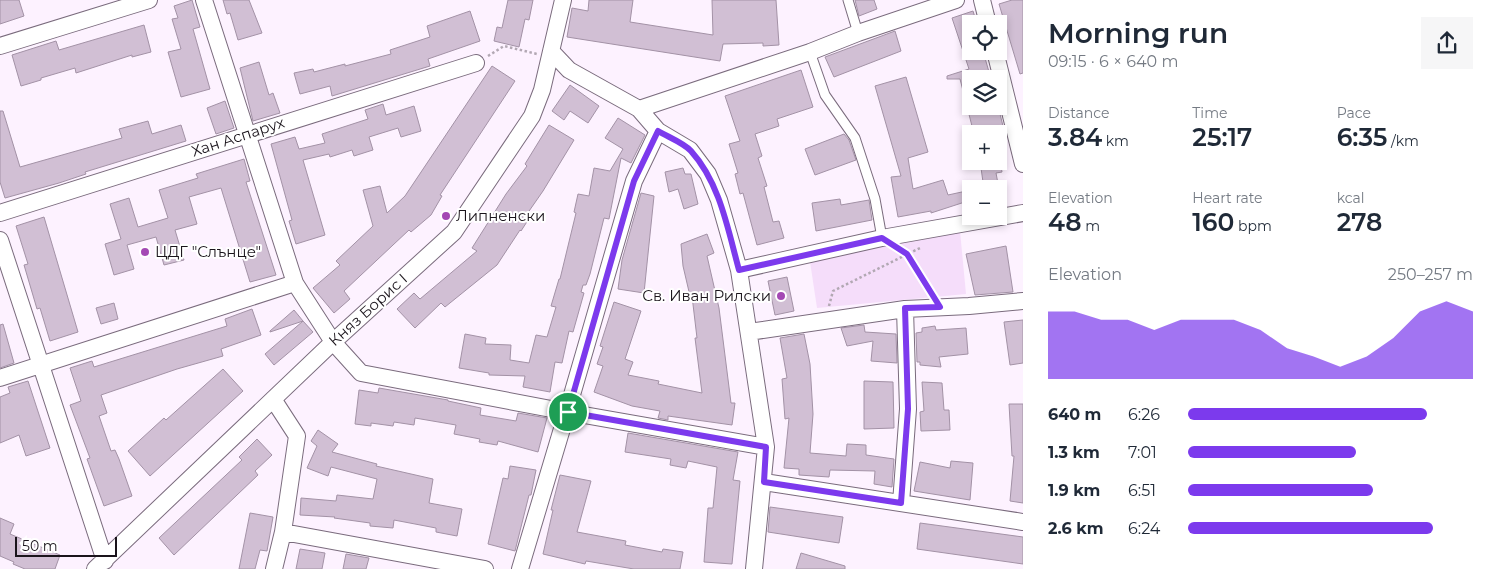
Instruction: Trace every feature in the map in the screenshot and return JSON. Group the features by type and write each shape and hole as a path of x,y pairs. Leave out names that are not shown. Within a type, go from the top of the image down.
{"street":[{"path":"0,46 149,0"},
{"path":"204,0 295,283 332,342 361,373 766,447"},
{"name":"Княз Борис I","path":"100,565 332,342 454,232 532,116 542,90 563,0"},
{"path":"639,109 810,52 858,33 956,0"},
{"path":"982,0 986,15"},
{"path":"551,54 569,70 639,109 658,131 690,150 708,174 719,200 739,270 766,447 754,569"},
{"path":"999,60 1019,129 1023,164"},
{"name":"Хан Аспарух","path":"0,213 476,63"},
{"path":"520,569 568,412 634,181 658,131"},
{"path":"739,270 882,238 1023,213"},
{"path":"0,240 41,365 100,565"},
{"path":"0,378 295,283"},
{"path":"749,332 905,308 1023,301"},
{"path":"901,503 908,409 905,308"},
{"path":"273,399 297,436 283,532 274,569"},
{"path":"764,482 1023,522"},
{"path":"283,532 485,569"}],"lane":[{"path":"848,0 858,33"},
{"path":"810,52 825,95 855,138 875,199 882,238"}],"path":[{"path":"476,63 504,46 551,54"},
{"path":"882,238 907,254 940,307"},
{"path":"824,321 833,291 923,246"}],"shaded area":[{"path":"960,231 966,294 817,308 809,255"}],"building":[{"path":"0,0 19,0 24,16 0,24"},
{"path":"192,0 200,27 193,29 210,89 181,97 168,52 181,49 172,19 178,18 174,6"},
{"path":"223,0 249,0 262,33 238,40 230,13 227,14"},
{"path":"508,0 533,0 529,20 525,19 519,47 494,41 497,27 502,28"},
{"path":"589,0 633,0 630,22 713,35 712,0 776,0 779,45 763,46 763,43 723,44 720,61 567,37 572,8 588,11"},
{"path":"855,0 874,0 877,9 859,16"},
{"path":"1012,0 1023,0 1023,73 1020,74 1007,31 1007,15 1002,15 999,4"},
{"path":"470,11 480,41 428,59 430,66 332,96 330,86 300,94 294,73 313,69 314,72 345,64 345,66 391,54 390,50 430,37 427,26"},
{"path":"973,11 974,15 962,15 962,48 952,18"},
{"path":"144,25 151,52 132,57 132,55 76,73 75,68 21,86 12,55 56,41 59,50"},
{"path":"895,31 901,51 834,77 825,57"},
{"path":"966,60 986,60 988,70 966,70 969,69"},
{"path":"259,62 269,95 273,93 280,113 253,121 240,68"},
{"path":"492,66 515,81 440,195 442,196 431,215 411,232 409,230 344,291 350,299 334,313 313,288 340,265 336,261 373,226 363,190 380,186 387,213 405,196"},
{"path":"801,70 813,107 777,119 779,126 755,134 762,156 758,158 767,186 764,187 773,222 779,221 784,238 757,245 743,193 740,194 735,174 738,173 729,144 740,141 725,96"},
{"path":"962,71 962,87 960,79 947,79 947,76"},
{"path":"906,77 928,152 908,158 913,189 943,180 948,195 962,192 962,203 931,213 931,211 898,217 891,177 901,176 875,86"},
{"path":"570,85 599,106 588,123 570,111 564,120 552,111"},
{"path":"225,101 234,128 216,134 207,108"},
{"path":"383,104 386,115 414,106 421,131 401,137 398,128 369,137 373,150 354,156 352,150 330,157 329,154 303,160 325,235 296,244 289,221 292,220 271,144 295,137 299,149 325,143 322,134 368,119 365,110"},
{"path":"0,111 3,111 20,167 122,138 119,129 148,121 152,134 181,125 186,141 85,172 86,174 59,183 5,198 0,182"},
{"path":"969,115 1000,115 1003,125 972,125"},
{"path":"618,118 645,135 631,163 621,158 609,219 604,218 590,274 581,292 584,293 573,332 569,331 562,363 555,362 550,392 523,387 525,376 489,375 489,373 459,368 465,334 486,338 485,344 511,345 510,360 529,363 536,335 547,337 556,307 551,306 560,279 576,213 574,212 578,194 589,196 594,168 610,171 623,149 605,138"},
{"path":"549,125 574,140 527,214 530,217 521,231 497,265 445,307 441,303 415,328 397,309 414,293 420,299 477,251 472,248 506,194 527,166 525,164"},
{"path":"844,134 849,140 856,160 815,175 805,149"},
{"path":"244,159 250,181 246,182 276,275 250,282 221,188 189,197 197,224 175,230 184,260 164,265 156,237 127,245 134,269 114,275 105,244 121,239 110,204 129,198 138,227 168,218 159,190 198,178 196,174"},
{"path":"683,168 685,174 691,174 698,204 684,209 678,189 669,192 665,172"},
{"path":"981,170 1002,170 1002,172 996,173 997,180 983,180"},
{"path":"641,193 654,196 644,293 618,289 622,260"},
{"path":"840,199 841,205 869,200 872,220 816,231 812,203"},
{"path":"44,217 78,332 50,341 40,308 37,309 24,265 28,264 16,226"},
{"path":"707,234 714,253 707,256 719,308 731,403 735,403 732,425 668,416 668,420 658,418 660,411 632,406 594,392 603,366 597,364 603,347 600,346 614,302 641,311 625,359 633,362 628,375 659,381 658,384 702,393 692,296 690,296 683,266 681,244"},
{"path":"1006,246 1013,292 975,295 966,254"},
{"name":"Св. Иван Рилски","path":"787,277 794,311 775,315 768,281"},
{"path":"114,303 118,319 101,324 96,308"},
{"path":"252,309 261,335 221,349 223,356 177,369 101,395 107,413 99,416 111,451 115,450 132,496 104,506 87,459 90,458 70,405 81,401 70,368 92,361 94,367 227,326 225,319"},
{"path":"294,310 303,321 270,332 270,331"},
{"path":"1023,320 1023,363 1010,365 1004,322"},
{"path":"303,321 313,332 274,365 265,354"},
{"path":"3,324 14,363 0,368 0,325"},
{"path":"864,325 865,332 896,334 897,363 871,361 873,341 847,346 841,328"},
{"path":"935,326 936,330 966,328 968,354 939,357 941,367 920,365 920,362 917,362 916,333 922,332 922,328"},
{"path":"804,334 810,364 813,414 810,453 846,456 847,444 866,445 866,455 894,459 892,487 874,484 875,471 830,470 829,477 799,475 799,469 784,468 789,418 785,419 782,379 787,378 780,338"},
{"path":"223,369 243,391 150,476 128,451"},
{"path":"28,381 50,448 26,456 19,435 0,443 0,397 10,393 8,387"},
{"path":"864,381 893,382 894,428 864,429"},
{"path":"922,382 942,383 944,410 949,410 950,430 921,431 920,412 924,411"},
{"path":"379,388 448,400 481,408 480,415 516,421 518,413 547,418 538,452 498,441 497,445 479,442 480,439 454,434 456,425 415,418 414,425 394,422 393,426 371,423 371,426 355,424 359,390 378,393"},
{"path":"1009,404 1023,404 1023,503 1010,501 1014,456 1012,456"},
{"path":"318,430 338,444 332,452 377,464 376,466 433,479 429,503 462,509 457,536 436,532 436,528 394,520 393,528 370,526 370,523 335,517 300,515 301,498 336,501 337,495 373,499 377,479 331,467 328,476 307,468 317,446 311,441"},
{"path":"628,433 738,452 733,480 740,481 732,564 704,562 708,508 713,508 717,467 688,461 686,468 670,465 671,459 625,452"},
{"path":"257,439 272,455 255,471 258,475 174,555 159,538 242,460 239,457"},
{"path":"951,461 973,463 970,500 914,491 920,462 950,468"},
{"path":"510,466 536,470 515,551 488,544 503,478 508,479"},
{"path":"560,475 591,481 577,532 626,541 625,545 662,552 663,549 683,552 680,569 634,569 586,561 585,564 543,554"},
{"path":"770,507 843,517 839,543 768,532"},
{"path":"250,513 273,517 267,551 260,550 255,569 239,569"},
{"path":"0,518 14,524 10,534 60,555 55,569 25,569 0,556"},
{"path":"920,523 1023,537 1023,564 917,549"},
{"path":"300,549 325,553 322,569 296,569"},
{"path":"801,553 845,566 845,569 796,569"},
{"path":"346,554 369,558 366,569 343,569"}],"place":[{"name":"Липненски","path":"446,216"},
{"name":"ЦДГ \"Слънце\"","path":"145,252"},
{"name":"Св. Иван Рилски","path":"781,296"}],"route":[{"path":"658,131 690,150 708,174 719,200 739,270 882,238 907,254 940,307 905,308 908,409 901,503 764,482 766,447 568,412 634,181 658,131"}]}
